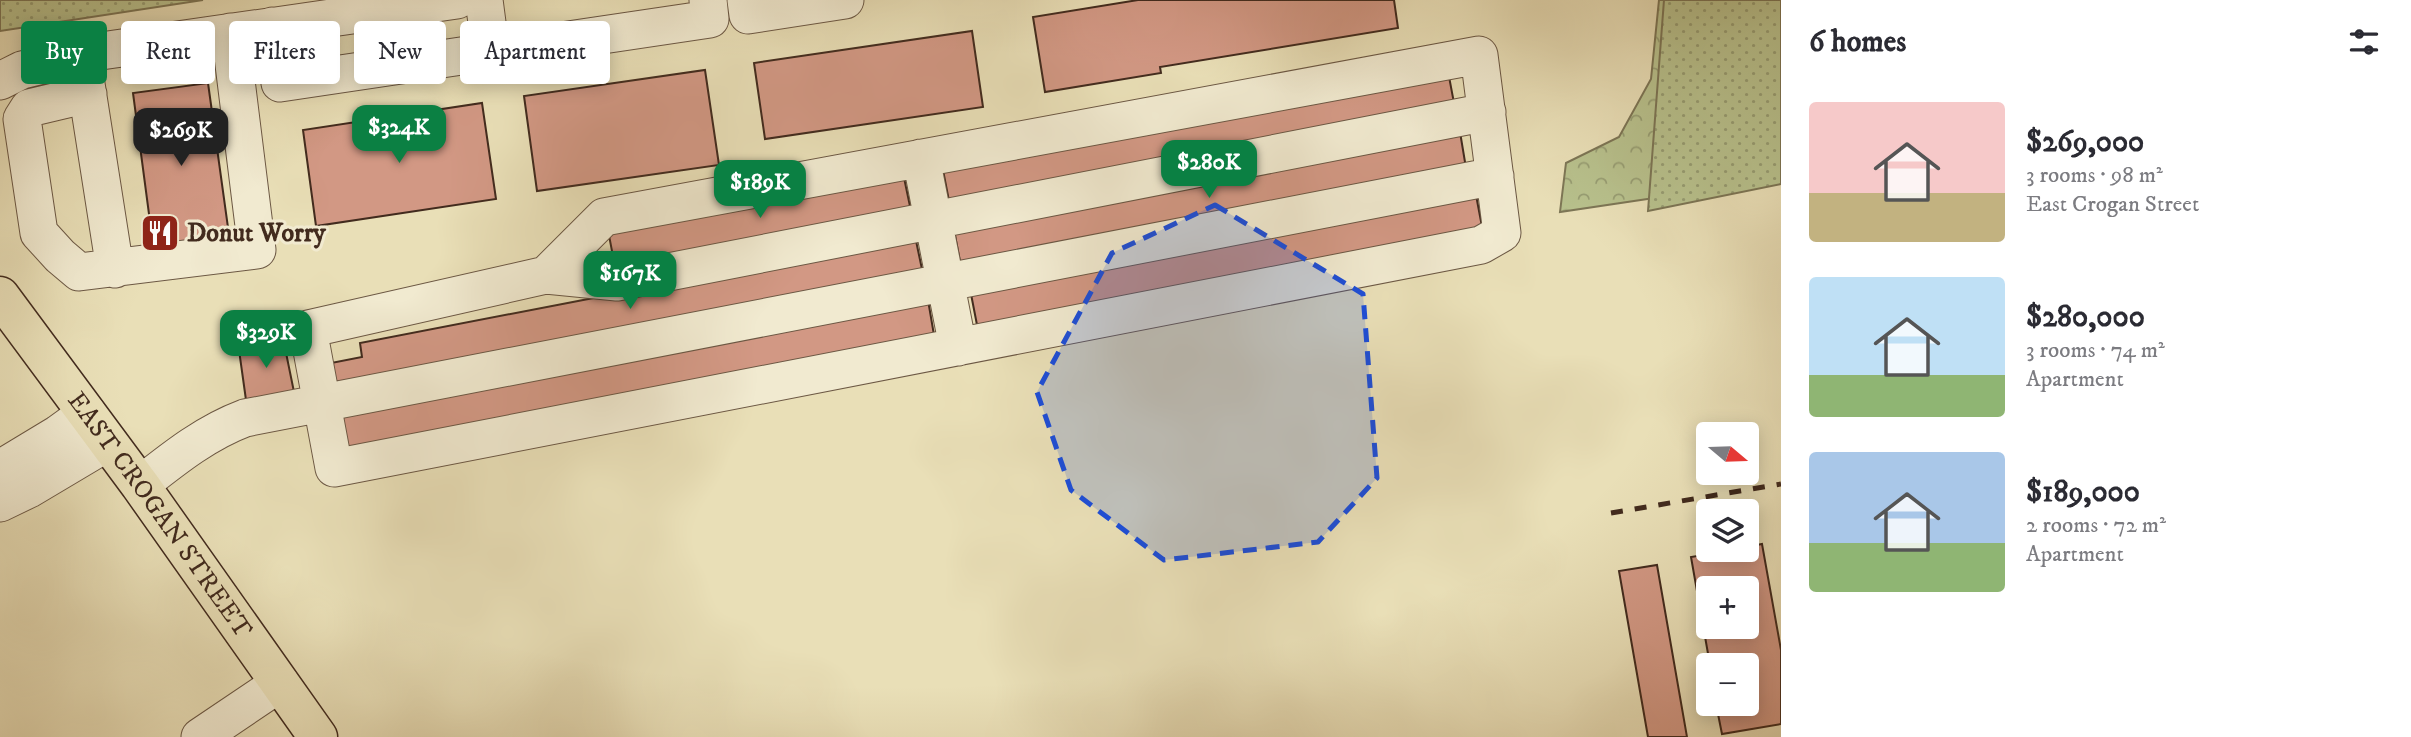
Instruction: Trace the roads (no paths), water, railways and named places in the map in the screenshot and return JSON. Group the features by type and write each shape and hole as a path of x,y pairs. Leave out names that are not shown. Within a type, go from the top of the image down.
{"main road":[{"name":"EAST CROGAN STREET","path":"0,296 140,485 318,737"}],"lane":[{"path":"308,21 457,0"},
{"path":"484,0 487,21"},
{"path":"610,34 710,19 708,0"},
{"path":"746,0 748,15 845,0"},
{"path":"107,50 229,32"},
{"path":"546,275 604,216 1479,55 1487,113 1502,233 1481,245 334,468 308,329 546,275 617,282 1487,113"},
{"path":"340,74 460,57"},
{"path":"0,80 21,70"},
{"path":"86,84 115,269"},
{"path":"88,94 29,108 22,120 39,233 79,272 257,250 236,84"},
{"path":"921,158 958,347"},
{"path":"140,485 183,451 229,424 245,418 1495,176"},
{"path":"0,469 58,434 97,427"},
{"path":"0,503 29,489 97,427"},
{"path":"200,737 280,683"}],"railway":[{"path":"1611,513 1781,484"}],"place":[{"name":"Donut Worry","path":"160,233"}]}
